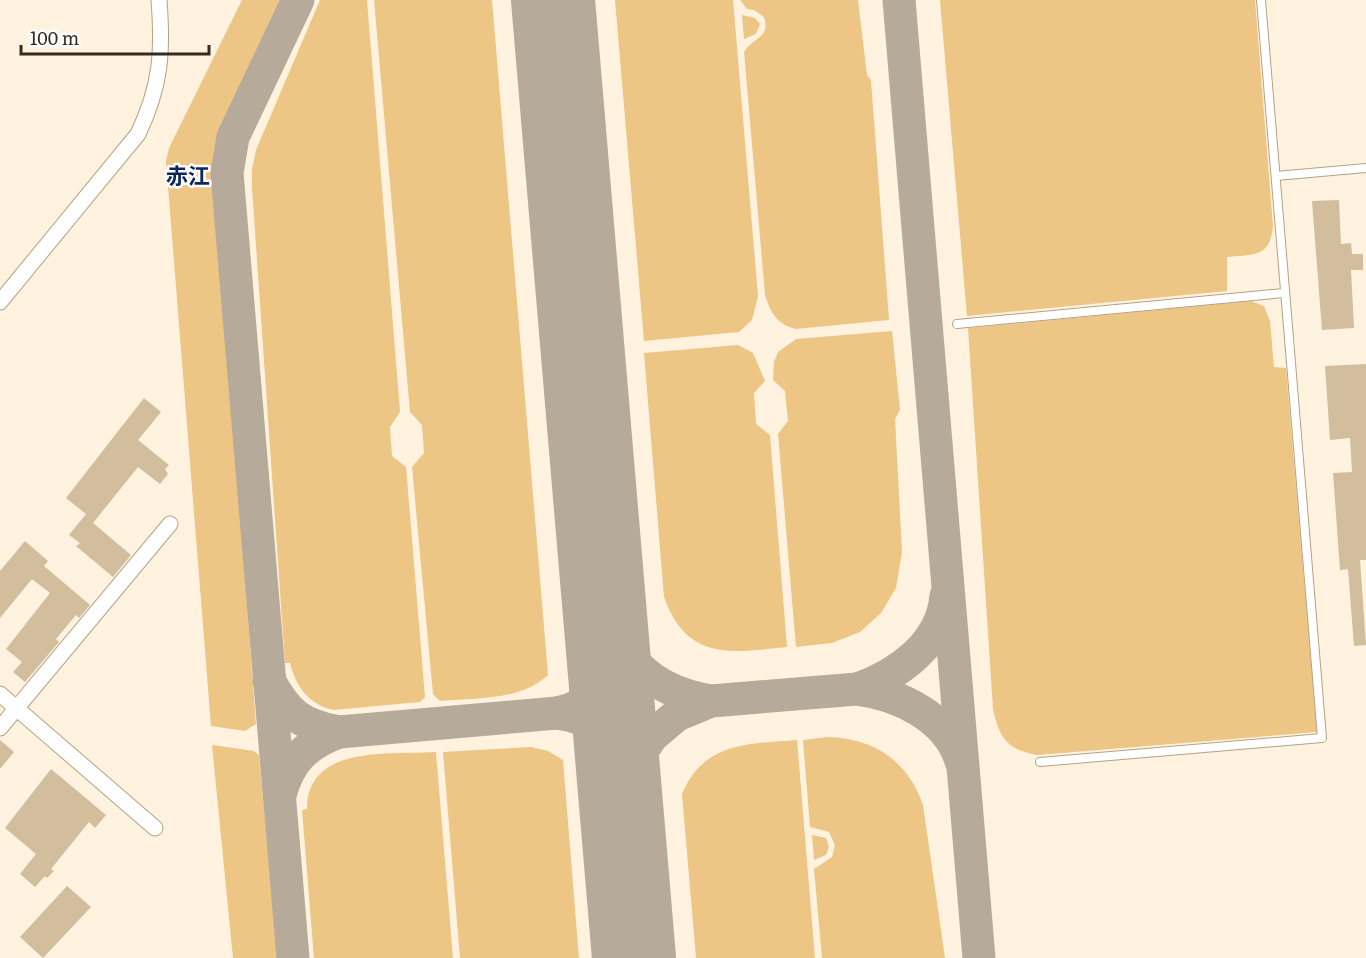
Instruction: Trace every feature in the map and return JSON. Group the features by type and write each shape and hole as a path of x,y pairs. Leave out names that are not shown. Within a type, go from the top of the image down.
{"street":[{"path":"0,302 138,134 152,105 160,71 162,43 159,0"},
{"path":"0,728 170,524"},
{"path":"0,694 155,828"}],"lane":[{"path":"1040,762 1322,738 1261,0"},
{"path":"1276,176 1366,168"},
{"path":"957,324 1284,293"}],"shaded area":[{"path":"242,0 288,0 223,133 218,150 215,182 256,724 245,731 211,726 166,161 169,148"},
{"path":"320,0 367,0 400,412 390,427 392,456 406,467 425,697 420,702 333,710 310,699 296,679 290,663 285,663 252,188 252,169 256,150"},
{"path":"374,0 492,0 548,675 524,690 497,697 440,701 433,694 412,467 424,453 422,425 410,412"},
{"path":"615,0 733,0 758,296 752,320 739,332 644,341"},
{"path":"740,0 858,0 867,75 871,80 889,320 796,329 779,321 770,308 765,295 744,52 760,37 766,24 764,17 754,10 747,9"},
{"path":"940,0 1255,0 1273,226 1268,244 1264,249 1253,254 1227,257 1227,291 967,316"},
{"path":"742,15 755,18 760,24 756,34 744,39"},
{"path":"1251,301 1264,306 1270,321 1274,367 1286,368 1317,732 1037,755 1018,750 1011,746 1002,735 993,709 968,328"},
{"path":"892,331 900,410 895,419 902,552 896,588 881,613 860,632 832,643 796,647 778,434 788,421 785,391 773,380 774,362 778,352 796,339"},
{"path":"738,345 753,353 765,381 754,393 756,424 770,435 787,647 729,651 698,643 685,633 674,618 664,597 644,353"},
{"path":"827,737 860,742 887,754 908,776 916,789 923,805 945,958 822,958 814,869 832,857 835,845 829,832 810,827 803,740"},
{"path":"797,740 815,958 696,958 682,794 691,777 702,764 715,755 744,745"},
{"path":"212,745 254,751 259,755 278,958 233,958"},
{"path":"531,747 548,751 563,760 579,958 460,958 443,752"},
{"path":"436,752 453,958 314,958 302,810 307,809 311,788 321,773 336,763 355,757"},
{"path":"812,835 826,838 829,847 826,855 814,860"}],"building":[{"path":"1339,200 1341,244 1351,243 1352,254 1363,254 1363,270 1351,270 1354,328 1322,330 1312,201"},
{"path":"1366,364 1366,560 1360,560 1366,645 1354,646 1348,569 1340,570 1333,473 1352,472 1350,438 1330,440 1325,366"},
{"path":"144,398 161,412 138,440 169,465 165,469 168,474 160,484 138,467 93,523 131,555 113,577 76,546 80,543 69,535 86,514 66,498"},
{"path":"25,541 48,561 44,566 90,605 79,618 76,615 56,639 59,642 25,682 13,672 22,662 6,649 50,593 32,579 0,618 0,571"},
{"path":"0,740 14,752 0,769"},
{"path":"51,769 106,815 95,828 89,822 51,869 54,871 47,878 45,876 35,887 20,874 36,854 5,828"},
{"path":"67,886 91,907 43,958 20,937"}],"taxiway":[{"path":"293,958 227,173 233,137 298,0"},
{"path":"899,0 979,958"},
{"path":"857,689 902,666 927,643 943,613 946,596"},
{"path":"604,597 618,637 640,668 670,689 711,701"},
{"path":"557,713 583,703 598,687 605,666 607,639"},
{"path":"269,680 282,701 296,716 315,726 339,732"},
{"path":"622,821 627,782 633,765 652,736 677,715 711,701 857,689 873,692 904,702 933,720 954,745 961,761"},
{"path":"280,795 288,772 300,755 317,742 339,732 557,713 581,719 598,729 610,746 618,769"}],"runway":[{"path":"553,0 634,958"}],"district":[{"name":"赤江","path":"188,176"}]}
